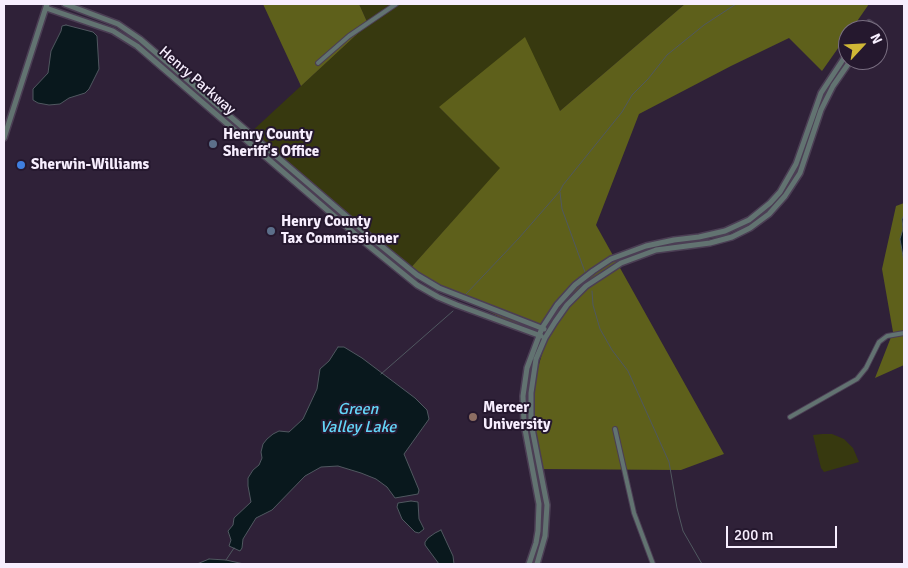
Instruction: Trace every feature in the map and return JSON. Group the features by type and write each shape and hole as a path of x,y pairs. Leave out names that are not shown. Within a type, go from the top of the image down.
{"street":[{"name":"Henry Parkway","path":"65,4 118,24 140,39 417,275 439,288 549,332"},
{"path":"318,63 349,36 396,4"},
{"name":"Henry Parkway","path":"46,6 113,31 137,46 412,281 438,297 545,338"},
{"path":"4,138 46,6"},
{"path":"529,564 536,543 539,504 524,424 523,396 527,368 542,328 557,305 575,285 611,259 646,246 725,232 749,220 770,203 780,192 796,164 820,94 838,67"},
{"path":"537,564 545,536 547,505 530,409 531,393 536,359 545,338 560,313 579,292 598,276 621,263 656,250 710,243 732,237 750,228 769,214 786,196 796,179 821,110 843,70"},
{"path":"790,417 839,391 857,379 866,368 879,342 887,336 904,333"},
{"path":"615,429 634,513 653,564"}],"shaded area":[{"path":"263,4 359,4 368,24 301,86"},
{"path":"359,4 685,4 560,111 439,107 501,168 408,271 250,133 368,24"},
{"path":"685,4 869,4 858,20 838,20 838,48 822,71 789,38 639,114 596,225 724,454 681,470 537,469 527,406 546,340 408,271 500,168 439,107 525,37 560,111"},
{"path":"904,203 904,365 875,378 893,332 882,269 896,206"},
{"path":"832,434 844,439 853,448 859,462 824,472 821,468 813,435"}],"water":[{"path":"66,25 93,32 97,36 99,69 85,93 69,98 60,104 38,103 33,100 33,89 48,73 51,51 62,26"},
{"path":"904,215 904,262 900,239"},
{"name":"Green Valley Lake","path":"338,347 344,347 362,358 415,398 427,410 429,419 404,454 419,490 418,494 395,498 387,487 376,479 338,466 321,467 305,476 272,510 256,518 243,539 240,551 229,546 231,540 228,531 233,525 234,518 251,502 248,478 259,465 262,458 263,444 279,431 289,432 303,419 317,389 320,369 329,361"},
{"path":"418,502 419,519 424,529 419,533 415,532 402,519 397,507 398,503"},
{"path":"441,530 453,556 454,564 439,564 425,545 428,538"},
{"path":"209,559 226,560 244,564 197,564"}],"waterway":[{"path":"466,294 560,191 622,112 632,95 648,79 667,55 704,25 736,4"},
{"path":"560,192 562,209 585,272"},
{"path":"592,291 593,305 600,329 612,350 628,371 669,462 683,531 702,564"},
{"path":"381,374 453,311"},
{"path":"226,560 234,548"}],"place":[{"name":"Henry County Sheriff's Office","path":"213,144"},
{"name":"Sherwin-Williams","path":"21,165"},
{"name":"Henry County Tax Commissioner","path":"271,231"},
{"name":"Mercer University","path":"473,417"}]}
